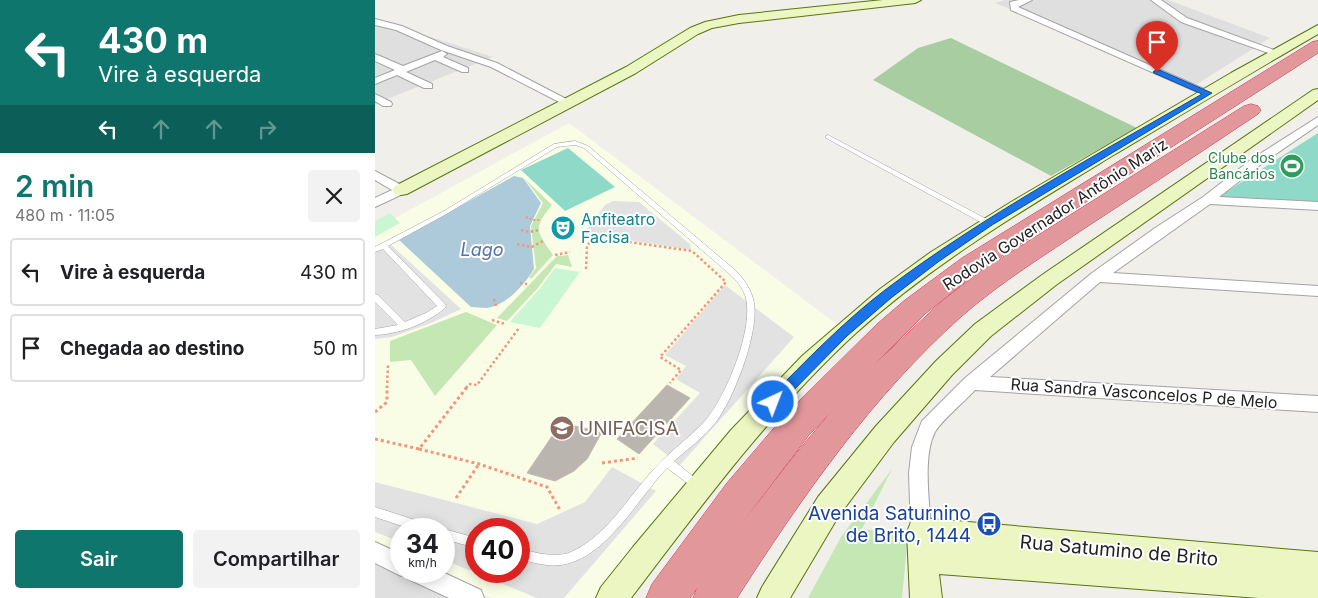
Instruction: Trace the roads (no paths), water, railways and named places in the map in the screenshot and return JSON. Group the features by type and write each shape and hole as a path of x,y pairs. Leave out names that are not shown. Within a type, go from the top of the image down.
{"highway":[{"name":"Rodovia Governador Antônio Mariz","path":"666,598 740,495 797,425 887,332 915,307 971,264 1318,46"},
{"name":"Rodovia Governador Antônio Mariz","path":"713,598 755,536 880,377 959,301 1001,271 1318,66"}],"street":[{"path":"375,203 631,70 693,31 709,24 915,0"},
{"path":"1028,0 1013,4 1014,8 1208,93"},
{"path":"1155,0 1184,20 1277,52"},
{"path":"376,25 399,28 444,48 493,65 567,102"},
{"path":"375,81 442,54 376,25"},
{"path":"612,598 699,487 786,388 843,333 887,295 947,250 989,223 1318,29"},
{"path":"375,57 428,86"},
{"path":"435,57 465,70"},
{"path":"773,598 828,507 885,434 944,368 983,330 1049,280 1318,92"},
{"path":"375,97 387,104"},
{"path":"926,598 921,545 919,473 921,447 928,427 971,383 1097,277 1160,230 1207,200 1256,162 1318,120"},
{"path":"375,175 401,190"},
{"path":"1207,200 1318,206"},
{"path":"1097,277 1318,291"},
{"name":"Rua Sandra Vasconcelos P de Melo","path":"971,383 1318,404"},
{"name":"Rua Satumino de Brito","path":"921,545 1318,587"},
{"path":"375,552 390,560"},
{"name":"Rua Satumino de Brito","path":"1255,581 1318,567"},
{"path":"441,583 473,598"}],"lane":[{"path":"828,137 989,223"},
{"path":"375,250 447,212 556,146 575,143 586,147 736,275 745,289 751,304 749,328 728,395 713,419 667,461 591,547 574,557 557,560 530,556"},
{"path":"375,332 383,332 404,326 435,312 441,306 383,246"},
{"path":"375,297 404,326"},
{"path":"667,461 699,487"},
{"path":"375,512 393,518"}],"water":[{"name":"Lago","path":"514,176 523,178 541,203 530,226 534,269 520,288 508,299 487,308 471,307 399,240"}],"place":[{"name":"Clube dos Bancários","path":"1292,166"},
{"name":"Anfiteatro Facisa","path":"563,228"},
{"name":"UNIFACISA","path":"562,428"},
{"name":"Avenida Saturnino de Brito, 1444","path":"989,524"}]}
